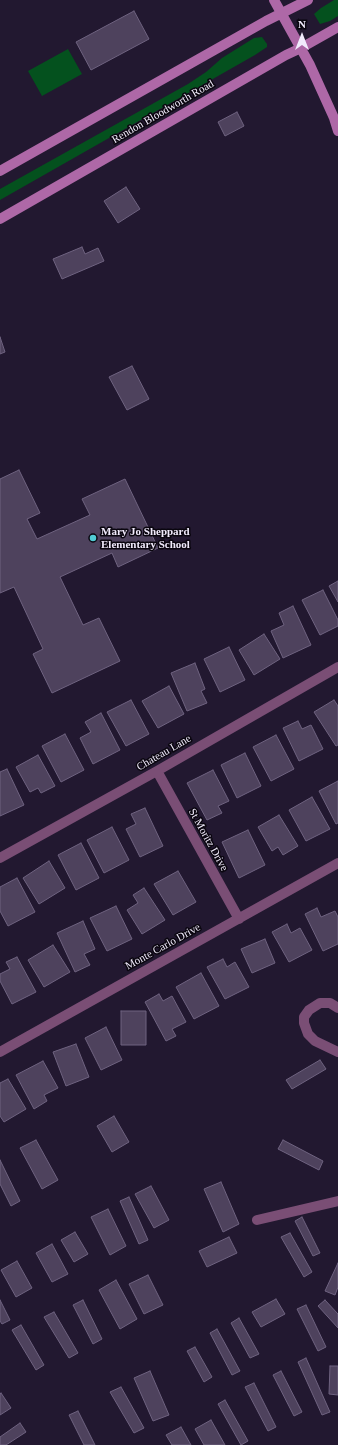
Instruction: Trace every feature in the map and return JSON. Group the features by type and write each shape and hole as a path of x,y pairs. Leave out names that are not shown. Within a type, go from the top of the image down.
{"main road":[{"path":"274,0 301,48 334,118 338,131"},
{"path":"0,171 282,13 308,0"},
{"name":"Rendon Bloodworth Road","path":"0,219 286,55 338,27"}],"street":[{"name":"Chateau Lane","path":"0,858 157,771 338,667"},
{"name":"St Moritz Drive","path":"157,771 239,919"},
{"name":"Monte Carlo Drive","path":"0,1052 338,863"},
{"path":"338,1008 330,1003 320,1003 309,1010 304,1017 304,1023 308,1034 315,1041 338,1052"},
{"path":"258,1220 338,1201"}],"green space":[{"path":"334,0 338,0 338,16 330,21 320,24 314,14"},
{"path":"262,37 267,44 267,47 255,55 0,200 0,189 188,84 206,72 222,58 254,38"},
{"path":"68,49 82,74 42,96 28,71"}],"building":[{"path":"134,11 149,39 91,70 76,42"},
{"path":"237,112 244,126 225,136 218,122"},
{"path":"126,187 140,209 118,223 104,201"},
{"path":"82,247 85,254 98,248 104,261 62,279 53,259"},
{"path":"0,337 5,352 0,354"},
{"path":"132,366 149,399 127,410 109,377"},
{"path":"19,470 40,513 27,519 37,539 90,515 82,499 125,479 158,548 118,567 112,553 60,577 83,625 99,618 120,661 52,693 33,654 43,649 14,587 0,593 0,479"},
{"path":"338,581 338,602 329,586"},
{"path":"323,590 338,620 338,626 320,635 302,600"},
{"path":"293,606 311,645 283,658 271,631 284,625 279,613"},
{"path":"264,634 280,659 254,675 239,650"},
{"path":"229,647 245,680 220,692 204,659"},
{"path":"195,663 205,689 201,691 207,703 187,711 171,673"},
{"path":"169,686 184,714 158,728 142,701"},
{"path":"131,700 149,734 126,746 107,712"},
{"path":"334,700 338,706 338,745 336,746 314,712"},
{"path":"101,713 120,750 93,764 80,738 91,732 85,722"},
{"path":"298,721 302,729 311,725 323,749 299,761 283,728"},
{"path":"65,734 84,770 61,782 42,746"},
{"path":"276,735 294,769 271,781 253,747"},
{"path":"245,753 261,786 237,798 221,765"},
{"path":"38,755 55,786 41,793 38,788 30,792 16,767"},
{"path":"7,769 24,805 0,816 0,772"},
{"path":"213,770 229,801 218,806 222,813 207,820 187,783"},
{"path":"338,781 338,823 336,824 319,791"},
{"path":"312,797 330,829 306,841 289,810"},
{"path":"145,808 163,846 140,857 126,829 136,824 131,814"},
{"path":"279,815 298,846 283,855 278,847 272,851 258,827"},
{"path":"112,827 129,860 104,873 87,840"},
{"path":"248,830 265,865 239,878 222,842"},
{"path":"81,843 99,878 76,890 58,855"},
{"path":"49,861 65,888 39,904 23,878"},
{"path":"178,871 196,902 173,915 154,884"},
{"path":"17,878 35,912 8,926 0,911 0,887"},
{"path":"144,888 165,920 142,934 127,910 138,903 133,895"},
{"path":"116,906 132,939 107,951 90,918"},
{"path":"317,908 321,917 335,911 338,917 338,944 323,951 305,914"},
{"path":"83,921 95,949 84,954 90,965 75,972 57,933"},
{"path":"287,924 291,933 300,928 312,950 289,962 272,932"},
{"path":"265,939 275,963 252,973 241,949"},
{"path":"53,945 70,972 44,987 28,960"},
{"path":"17,957 36,992 12,1004 0,981 0,974 10,969 6,962"},
{"path":"223,959 227,967 235,962 249,987 225,999 207,967"},
{"path":"201,973 219,1006 194,1019 176,987"},
{"path":"159,994 163,1001 172,996 186,1022 172,1029 176,1036 166,1041 145,1002"},
{"path":"121,1011 146,1011 146,1045 121,1045"},
{"path":"106,1027 122,1060 101,1070 85,1038"},
{"path":"76,1044 89,1077 66,1086 53,1052"},
{"path":"320,1060 326,1069 292,1089 286,1080"},
{"path":"43,1061 58,1088 44,1095 47,1101 34,1109 16,1075"},
{"path":"8,1079 26,1109 4,1122 0,1116 0,1083"},
{"path":"114,1116 129,1142 112,1152 97,1126"},
{"path":"36,1140 58,1180 42,1189 20,1148"},
{"path":"283,1140 323,1161 319,1170 278,1149"},
{"path":"0,1160 20,1201 11,1206 0,1184"},
{"path":"221,1182 239,1224 223,1232 204,1189"},
{"path":"151,1186 169,1220 154,1228 135,1194"},
{"path":"129,1197 148,1240 139,1244 120,1201"},
{"path":"108,1209 126,1246 110,1255 91,1217"},
{"path":"302,1217 320,1253 313,1256 295,1221"},
{"path":"75,1232 88,1254 74,1262 61,1240"},
{"path":"290,1233 312,1272 304,1277 281,1237"},
{"path":"229,1237 237,1253 207,1267 199,1251"},
{"path":"52,1244 68,1274 52,1282 36,1253"},
{"path":"17,1261 32,1288 16,1297 1,1270"},
{"path":"338,1263 338,1287 335,1295 325,1291"},
{"path":"148,1275 163,1305 144,1314 129,1284"},
{"path":"116,1280 137,1319 120,1329 99,1290"},
{"path":"276,1299 285,1314 261,1327 252,1312"},
{"path":"0,1300 10,1320 2,1324 0,1321"},
{"path":"83,1300 102,1339 93,1344 73,1305"},
{"path":"325,1300 338,1314 338,1328 318,1306"},
{"path":"306,1305 326,1347 318,1351 297,1309"},
{"path":"54,1312 78,1353 69,1358 44,1317"},
{"path":"239,1318 259,1354 250,1358 231,1323"},
{"path":"21,1325 44,1365 36,1370 12,1330"},
{"path":"217,1329 240,1371 232,1375 210,1333"},
{"path":"195,1347 212,1377 204,1382 187,1351"},
{"path":"306,1358 330,1412 322,1415 298,1362"},
{"path":"330,1366 338,1366 338,1395 329,1394"},
{"path":"150,1371 169,1415 153,1421 134,1378"},
{"path":"281,1371 302,1412 294,1416 273,1375"},
{"path":"254,1383 276,1427 268,1431 245,1387"},
{"path":"121,1387 144,1428 134,1433 110,1392"},
{"path":"1,1393 11,1408 0,1415 0,1394"},
{"path":"225,1400 248,1441 241,1445 218,1404"},
{"path":"78,1411 95,1445 84,1445 69,1415"},
{"path":"211,1420 225,1445 204,1445 195,1429"},
{"path":"20,1423 26,1432 6,1445 0,1445 0,1437"},
{"path":"181,1427 191,1445 172,1445 166,1435"}],"place":[{"name":"Mary Jo Sheppard Elementary School","path":"93,538"}]}
